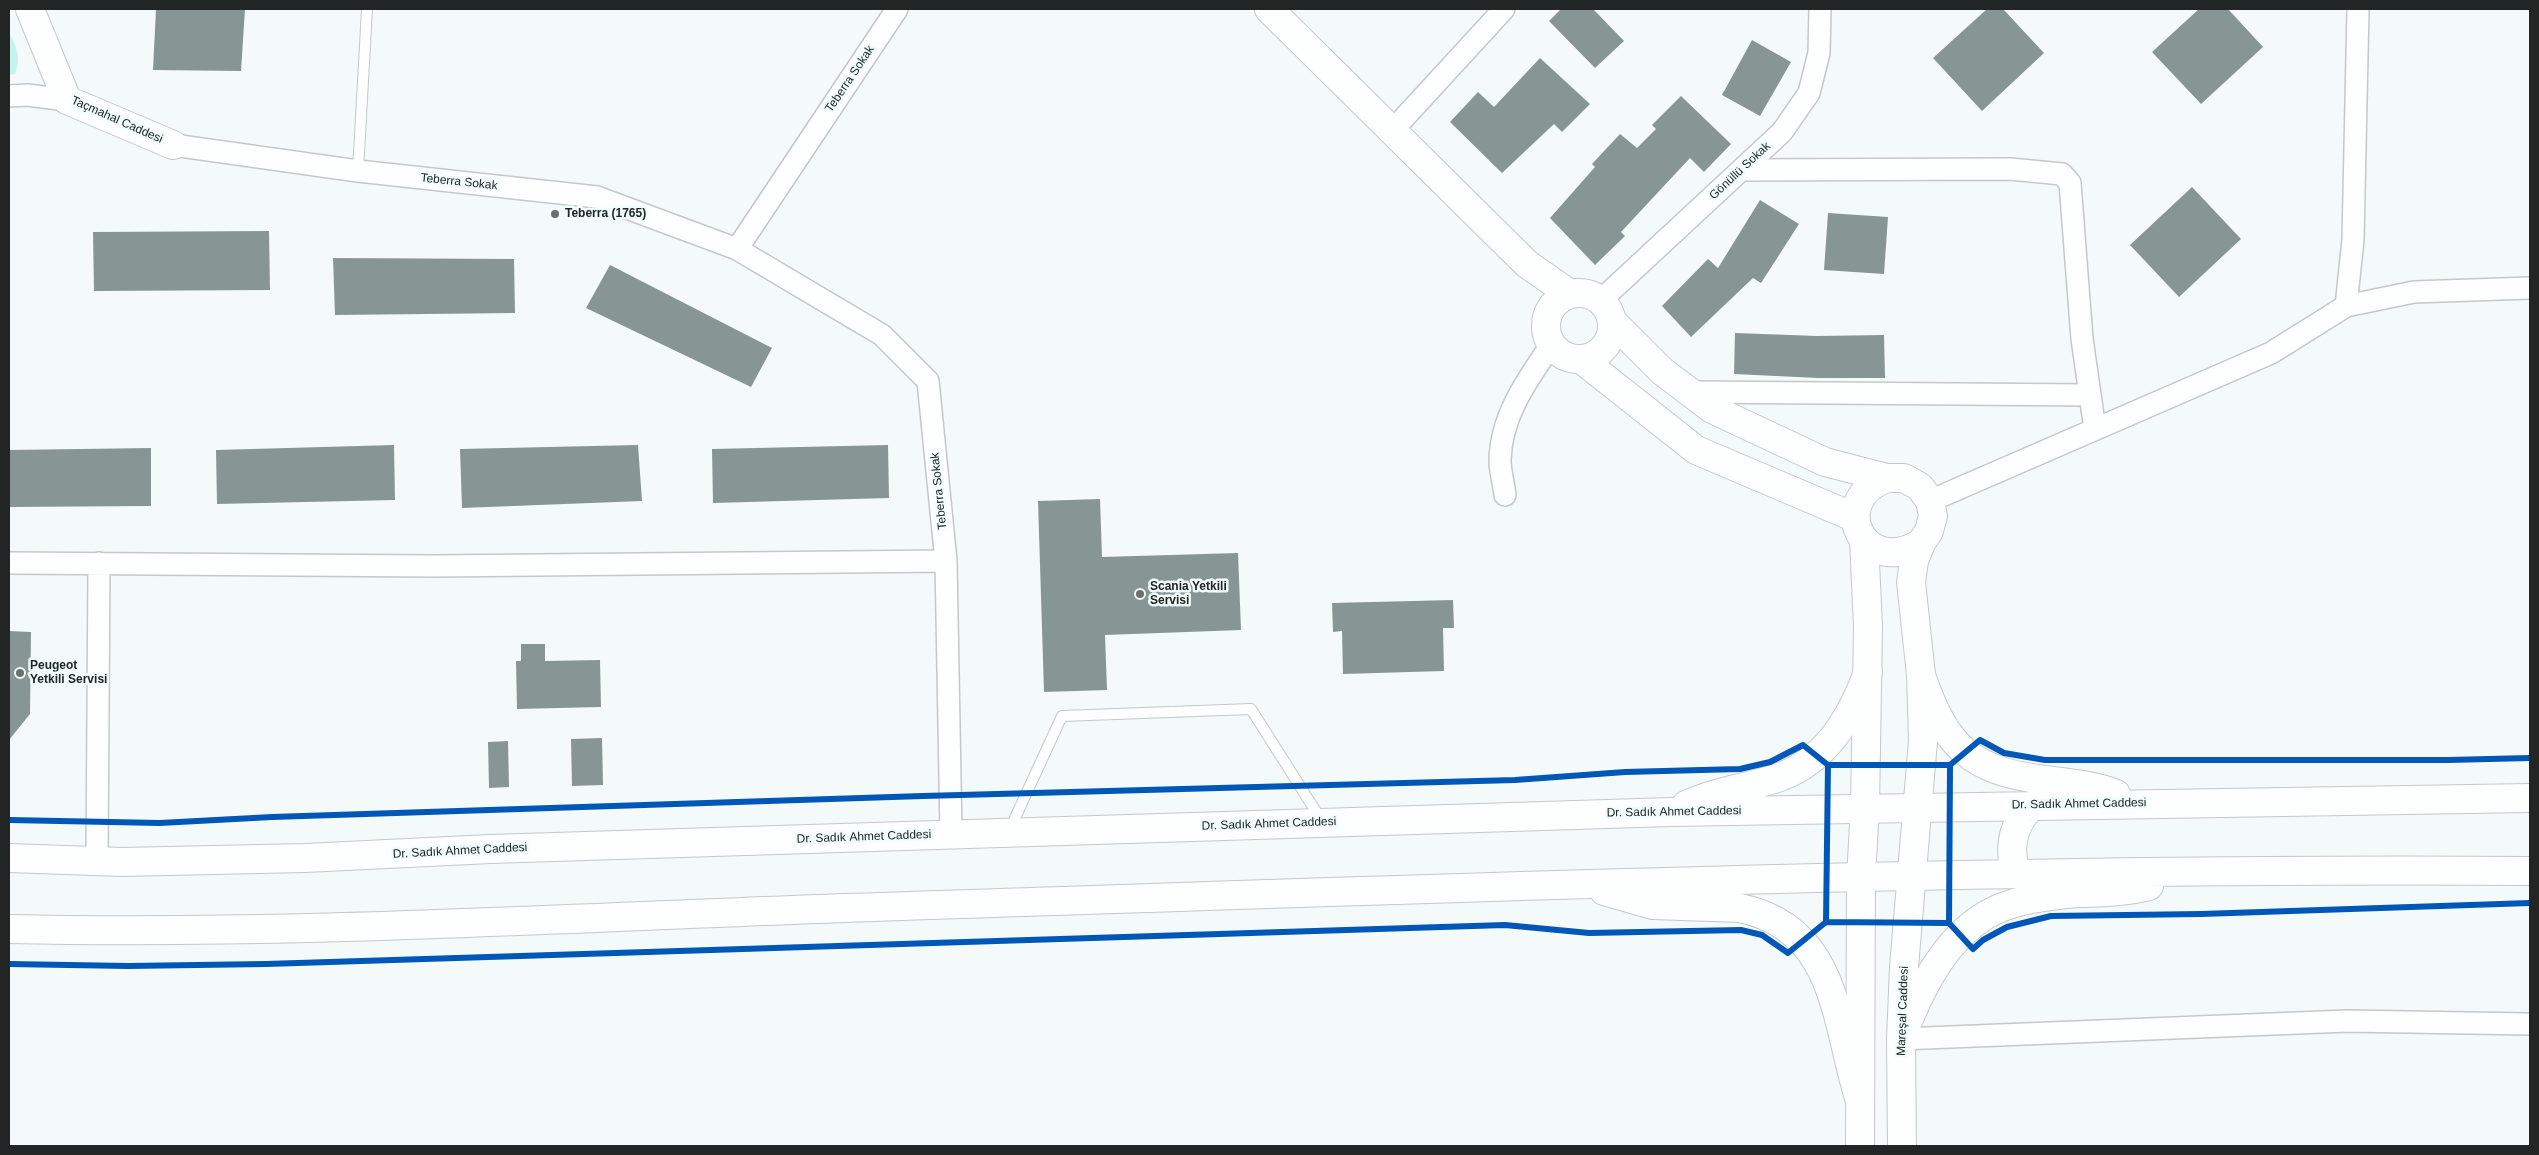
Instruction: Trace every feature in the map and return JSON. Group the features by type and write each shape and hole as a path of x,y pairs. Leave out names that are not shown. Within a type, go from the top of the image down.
{"main road":[{"name":"Taçmahal Caddesi","path":"30,9 67,100 173,145"},
{"path":"1269,9 1527,264 1570,294"},
{"path":"1527,264 1548,312"},
{"path":"1606,311 1610,338 1604,348 1589,358 1582,360 1570,358 1559,353 1551,345 1546,335 1546,321 1548,312 1555,302 1570,294 1591,295 1606,311 1662,371 1712,408 1825,462 1887,478 1904,478 1920,487 1930,501 1933,516 1930,531 1921,544 1914,561 1911,582 1921,675 1934,711 1942,726 1964,752 1976,761 2010,775 2090,787 2139,803"},
{"path":"1582,360 1696,450 1860,529 1876,550 1892,554 1907,552 1921,544"},
{"path":"1860,1146 1861,877 1865,808 1868,627 1857,504 1863,492 1874,483 1887,478"},
{"path":"1671,812 1716,793 1773,780 1806,765 1818,756 1840,729 1861,691 1868,672"},
{"name":"Mareşal Caddesi","path":"1902,1146 1901,1038 1910,876 1923,741 1921,675"},
{"name":"Dr. Sadık Ahmet Caddesi","path":"9,858 97,861 305,858 490,849 1671,812 2530,798"},
{"path":"2016,874 2012,859 2012,840 2017,824 2033,805"},
{"path":"1901,1038 1919,995 1939,962 1973,925 1986,915 2024,900 2068,894 2109,893 2140,888 2196,871"},
{"path":"9,929 203,931 348,928 578,917 1586,884 1861,877 2196,871 2530,871"},
{"path":"1586,884 1629,900 1653,905 1740,908 1754,911 1769,916 1794,933 1813,952 1832,990 1859,1098"}],"street":[{"name":"Teberra Sokak","path":"737,249 897,9"},
{"path":"1392,131 1504,9"},
{"name":"Gönüllü Sokak","path":"1606,311 1741,170 1782,132 1809,93 1819,53 1820,9"},
{"path":"2346,306 2353,240 2358,9"},
{"path":"9,96 27,95 67,100"},
{"name":"Teberra Sokak","path":"173,145 358,171 597,197 737,249 882,335 928,381 946,561 951,834"},
{"path":"1741,170 2010,169 2062,174 2070,183 2082,339 2095,429"},
{"path":"1930,501 2270,353 2346,306 2414,292 2530,288"},
{"path":"1505,495 1500,462 1503,435 1520,390 1551,345"},
{"path":"1690,392 2090,395"},
{"path":"9,562 435,566 946,561"},
{"path":"97,861 99,563"},
{"path":"1901,1038 2347,1021 2530,1024"}],"lane":[{"path":"358,171 367,9"},
{"path":"1008,832 1062,716 1251,709 1322,822"}],"shaded area":[{"path":"9,32 16,48 18,63 15,74 9,75"}],"building":[{"path":"156,9 245,9 241,71 153,70"},
{"path":"1561,9 1593,9 1624,41 1595,68 1549,21"},
{"path":"1987,9 2003,9 2044,53 1982,111 1933,58"},
{"path":"2199,9 2228,9 2263,47 2201,104 2152,52"},
{"path":"1752,40 1791,62 1760,116 1722,95"},
{"path":"1540,58 1590,104 1562,132 1554,124 1502,173 1450,122 1478,92 1494,107"},
{"path":"1681,96 1731,144 1704,172 1690,158 1621,232 1625,236 1595,265 1550,218 1595,167 1592,164 1620,134 1637,148 1656,129 1652,125"},
{"path":"2192,187 2241,239 2179,297 2130,245"},
{"path":"1760,200 1799,224 1761,283 1753,278 1691,337 1662,306 1708,259 1718,268"},
{"path":"1828,213 1888,217 1884,274 1824,270"},
{"path":"269,231 270,290 94,291 93,232"},
{"path":"333,258 514,259 515,313 335,315"},
{"path":"610,265 772,348 751,387 586,308"},
{"path":"1735,333 1817,336 1884,335 1885,378 1818,378 1734,374"},
{"path":"394,445 395,500 217,504 216,450"},
{"path":"638,445 642,501 462,508 460,449"},
{"path":"888,445 889,498 713,503 712,449"},
{"path":"151,448 151,506 9,507 9,450"},
{"name":"Scania Yetkili Servisi","path":"1100,499 1102,557 1238,553 1241,630 1105,635 1107,690 1044,692 1038,501"},
{"path":"1453,600 1454,628 1443,628 1444,671 1343,674 1342,631 1333,632 1332,603"},
{"name":"Peugeot Yetkili Servisi","path":"9,631 31,632 30,714 9,740"},
{"path":"521,644 545,644 545,661 600,660 601,707 517,709 516,661 521,661"},
{"path":"602,738 603,785 572,786 571,739"},
{"path":"508,741 509,787 489,788 488,742"}],"cycle path":[{"path":"1828,765 1950,765 1980,740 2004,753 2045,760 2448,760 2530,758"},
{"path":"9,820 160,823 272,817 923,796 1515,780 1625,772 1740,769 1770,762 1803,745 1828,765 1826,922"},
{"path":"1950,765 1949,923 1973,949 1983,940 2007,927 2051,916 2201,914 2530,903"},
{"path":"9,964 128,966 266,964 1505,925 1589,933 1741,930 1762,935 1788,953 1826,922 1949,923"}],"place":[{"name":"Teberra (1765)","path":"555,214"},
{"name":"Scania Yetkili Servisi","path":"1140,594"},
{"name":"Peugeot Yetkili Servisi","path":"20,673"}]}
